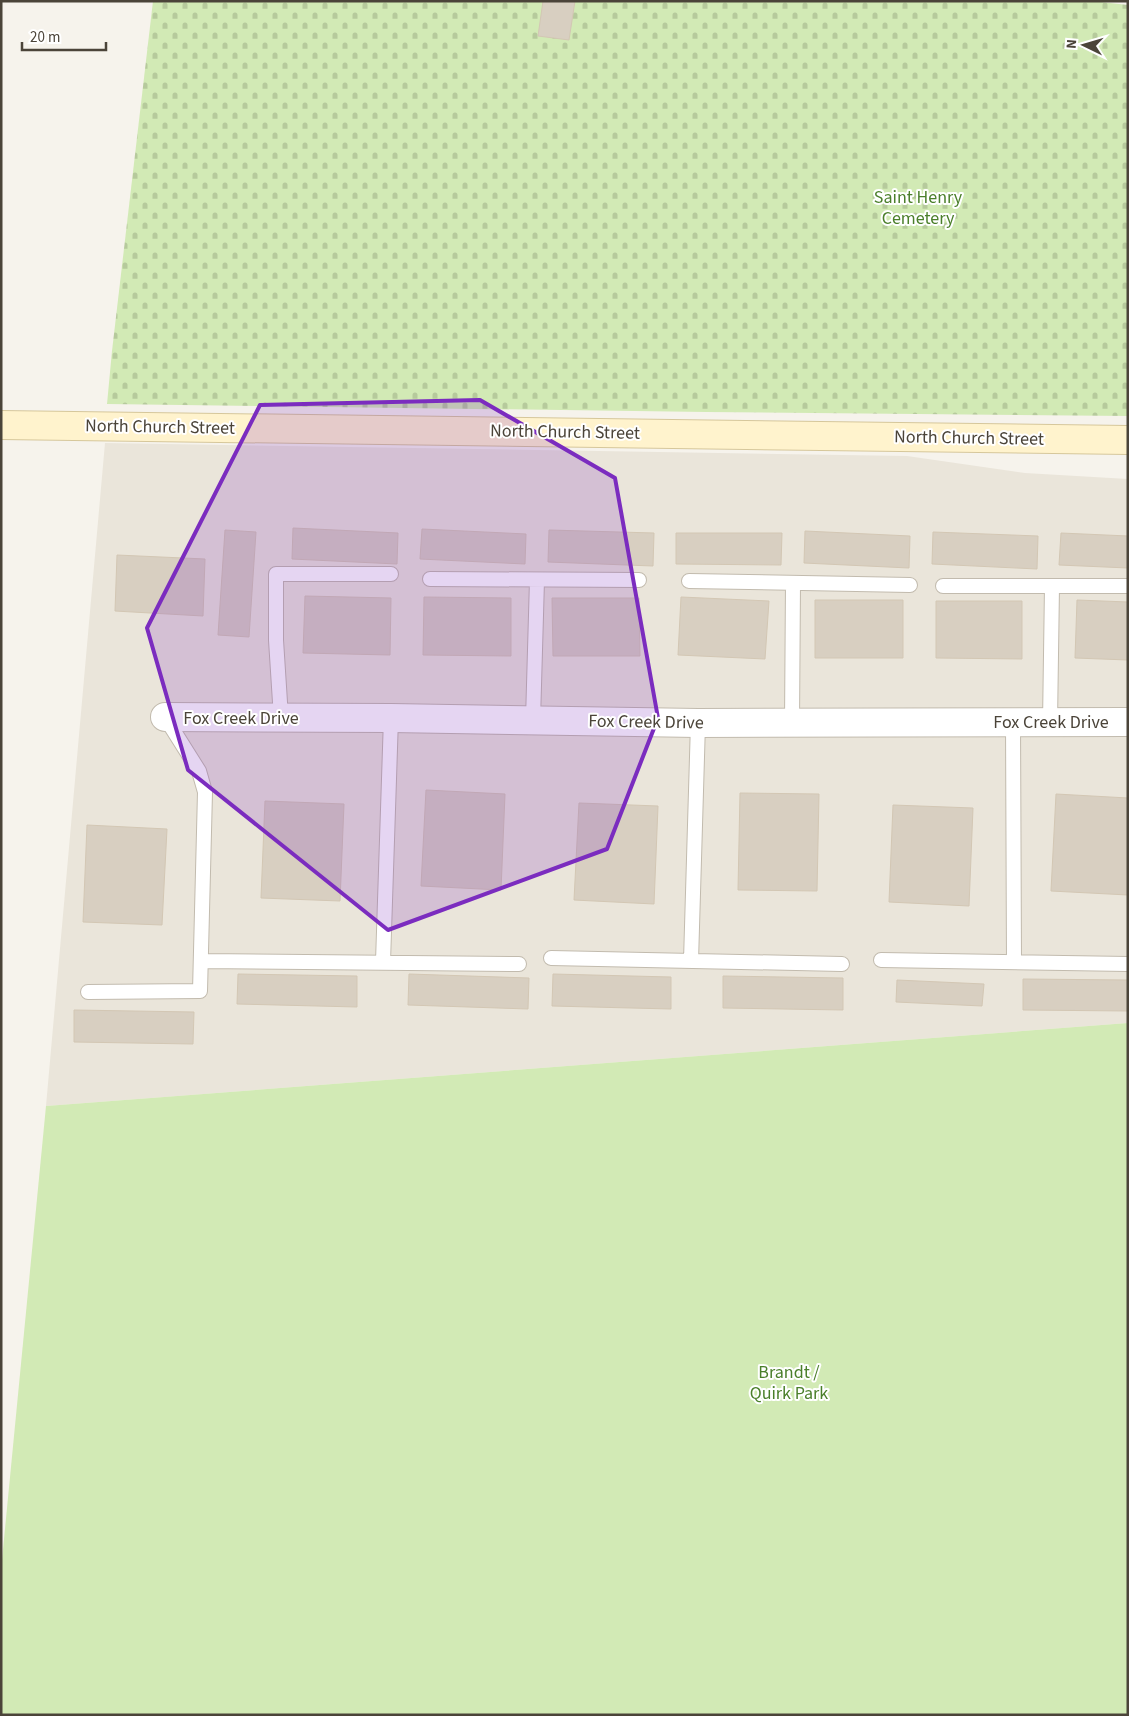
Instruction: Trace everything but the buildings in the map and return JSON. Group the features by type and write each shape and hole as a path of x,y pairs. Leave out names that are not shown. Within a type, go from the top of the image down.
{"main road":[{"name":"North Church Street","path":"1,425 1128,440"}],"street":[{"name":"Fox Creek Drive","path":"165,717 391,718 698,723 1128,722"}],"lane":[{"path":"282,718 276,640 276,574 391,574"},
{"path":"430,579 639,580"},
{"path":"533,720 537,580"},
{"path":"689,581 910,585"},
{"path":"792,723 793,583"},
{"path":"943,586 1128,586"},
{"path":"1050,722 1052,586"},
{"path":"88,992 200,991 205,792 199,771 165,717"},
{"path":"384,962 391,718"},
{"path":"1013,722 1014,962"},
{"path":"691,961 698,723"},
{"path":"551,958 842,964"},
{"path":"881,960 1128,964"},
{"path":"201,962 519,964"}],"highlighted area":[{"path":"480,400 615,478 658,718 607,849 388,930 188,770 147,628 260,405"}],"shaded area":[{"path":"105,443 907,456 1025,473 1128,479 1128,1023 46,1106"}],"green space":[{"name":"Saint Henry Cemetery","path":"153,1 1092,1 1128,5 1128,416 107,404"},
{"name":"Brandt / Quirk Park","path":"1128,1023 1128,1715 1,1715 1,1570 46,1106"}]}
